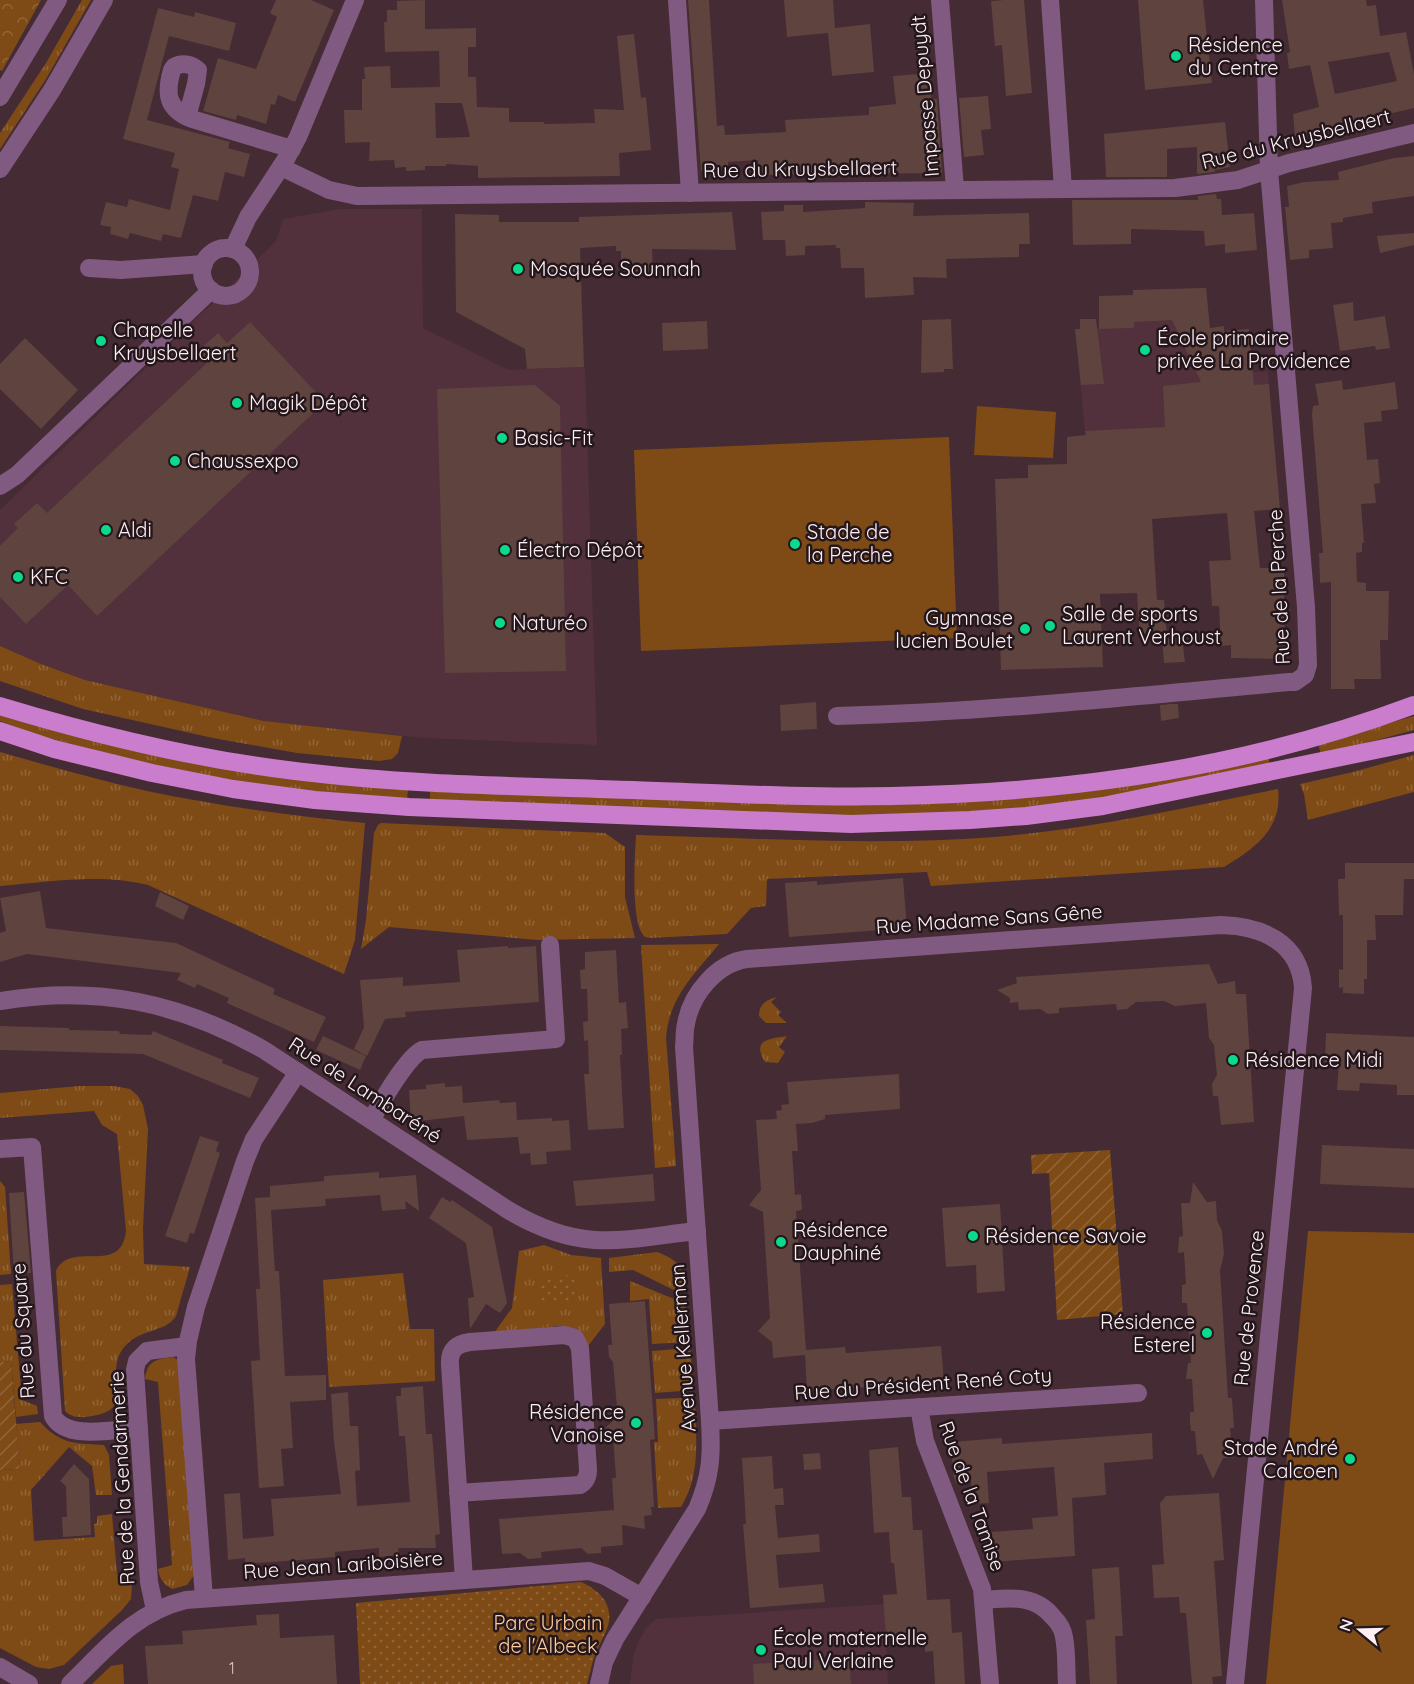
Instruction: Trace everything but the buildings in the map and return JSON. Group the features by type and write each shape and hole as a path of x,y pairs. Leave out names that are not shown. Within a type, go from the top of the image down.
{"main road":[{"path":"0,706 165,749 240,764 304,772 437,782 869,797 980,792 1088,782 1150,773 1326,735 1414,705"},
{"path":"0,731 54,749 152,773 210,785 304,799 421,808 829,824 953,822 1103,806 1414,742"}],"street":[{"path":"0,97 58,0"},
{"path":"0,169 52,90 104,0"},
{"path":"233,249 248,217 292,149 355,0"},
{"path":"677,0 690,193"},
{"name":"Impasse Depuydt","path":"940,0 955,189"},
{"path":"1050,0 1064,189"},
{"path":"1264,0 1269,170"},
{"path":"187,117 292,149"},
{"name":"Rue du Kruysbellaert","path":"281,167 328,190 357,196 1188,187 1238,180 1298,160 1414,133"},
{"name":"Rue de la Perche","path":"837,716 945,712 1096,700 1295,682 1305,675 1308,665 1305,607 1269,170"},
{"path":"222,248 233,249 240,252 247,260 250,274 246,284 239,291 230,295 220,294 211,290 204,278 204,264 216,251 222,248"},
{"path":"89,268 121,270 204,264"},
{"path":"0,486 22,470 211,290"},
{"name":"Rue Madame Sans Gêne","path":"705,985 726,965 747,959 1221,925 1255,929 1281,942"},
{"name":"Rue de Provence","path":"1235,1684 1303,988 1300,971 1293,956 1281,942"},
{"path":"371,1120 407,1065 422,1050 556,1039 550,945"},
{"name":"Avenue Kellerman","path":"599,1684 604,1662 611,1646 692,1519 704,1492 712,1465 685,1036 689,1013 705,985"},
{"name":"Rue de Lambaréné","path":"0,1001 74,994 122,998 154,1004 196,1018 239,1037 298,1072 508,1210 551,1231 574,1237 604,1240 697,1231"},
{"path":"204,1598 187,1346 196,1307 244,1161 254,1139 298,1072"},
{"name":"Rue du Square","path":"0,1149 32,1147 53,1416 63,1428 72,1431 139,1428"},
{"path":"458,1493 580,1485 588,1475 580,1348 575,1338 564,1335 470,1342 453,1349 449,1359 458,1493 464,1580"},
{"name":"Rue de la Gendarmerie","path":"155,1610 149,1582 135,1375 137,1361 151,1349 187,1346"},
{"name":"Rue du Président René Coty","path":"711,1421 1138,1393"},
{"name":"Rue de la Tamise","path":"919,1407 925,1441 979,1580 984,1600 990,1684"},
{"name":"Rue Jean Lariboisière","path":"70,1684 128,1628 155,1610 176,1602 204,1598 589,1571 605,1576 642,1597"},
{"name":"Rue de la Tamise","path":"984,1600 1027,1599 1042,1606 1053,1616 1064,1637 1068,1684"}],"shaded area":[{"path":"339,209 422,209 423,328 509,370 585,367 597,745 424,738 264,721 85,680 0,646 0,510 276,241 283,219"},
{"name":"École primaire privée La Providence","path":"1206,288 1214,375 1268,371 1273,441 1085,431 1075,329 1134,328 1133,290"},
{"name":"École maternelle Paul Verlaine","path":"885,1604 888,1684 630,1684 633,1657 638,1643 646,1628 656,1619"}],"green space":[{"path":"0,0 41,0 2,71 0,70"},
{"path":"82,0 91,0 46,79 0,149 0,133 46,63"},
{"path":"977,406 1056,412 1053,458 974,455"},
{"name":"Stade de la Perche","path":"949,437 957,638 641,651 634,450"},
{"path":"0,646 85,680 264,721 402,736 398,753 392,759 379,761 297,753 213,738 83,709 0,681"},
{"path":"0,713 408,788 407,801 307,793 182,773 37,735 0,721"},
{"path":"1414,716 1414,730 1321,755 1318,743"},
{"path":"0,752 147,791 256,810 365,823 355,940 344,974 148,885 130,881 93,879 0,886"},
{"path":"1414,755 1414,792 1308,820 1300,784"},
{"path":"1268,756 1270,766 1066,805 911,818 430,802 430,787 804,803"},
{"path":"1278,789 1276,816 1271,827 1256,845 1224,867 931,886 927,872 767,879 766,906 751,908 727,934 650,938 645,937 640,930 637,918 634,889 636,835 860,841 995,837 1102,823"},
{"path":"381,823 605,833 625,847 625,897 635,938 538,940 389,927 361,949 374,833"},
{"path":"719,944 692,976 678,998 668,1023 666,1037 676,1166 655,1168 641,945"},
{"path":"777,997 771,1002 781,1012 778,1015 787,1023 766,1023 759,1016 760,1008 766,1001"},
{"path":"787,1036 779,1047 785,1052 778,1063 765,1062 761,1054 761,1044 769,1039"},
{"path":"79,1086 114,1086 130,1089 138,1096 143,1105 148,1129 143,1228 144,1264 190,1267 176,1316 165,1326 143,1334 128,1343 122,1350 117,1360 118,1390 114,1406 106,1412 81,1417 65,1411 56,1271 63,1262 73,1258 106,1255 115,1252 122,1245 126,1231 117,1134 102,1125 94,1111 0,1118 0,1093"},
{"path":"1110,1150 1123,1314 1057,1320 1049,1173 1032,1174 1031,1155"},
{"path":"0,1181 5,1187 11,1274 0,1275"},
{"name":"Stade André Calcoen","path":"1308,1231 1414,1233 1414,1684 1266,1684"},
{"path":"544,1245 571,1255 601,1258 605,1324 588,1346 568,1328 557,1326 494,1333 512,1308 519,1251"},
{"path":"657,1252 679,1265 684,1276 684,1290 678,1292 633,1270 609,1272 609,1258"},
{"path":"403,1273 410,1329 434,1329 435,1381 329,1387 323,1280"},
{"path":"574,1275 576,1302 541,1304 539,1277"},
{"path":"630,1281 684,1303 687,1311 689,1342 652,1344 649,1299 630,1301"},
{"path":"12,1284 22,1400 37,1406 38,1414 16,1417 11,1361 0,1362 0,1285"},
{"path":"690,1348 694,1390 655,1393 652,1351"},
{"path":"173,1357 181,1362 194,1575 187,1585 172,1589 162,1581 158,1569 172,1565 158,1382 145,1379 148,1368 153,1362"},
{"path":"11,1361 20,1469 0,1470 0,1362"},
{"path":"682,1398 687,1402 695,1402 696,1456 692,1482 681,1507 658,1508 654,1442 658,1442 656,1399"},
{"path":"40,1422 62,1439 77,1443 104,1445 109,1455 112,1495 96,1495 92,1466 69,1447 31,1490 34,1541 95,1537 94,1524 97,1523 97,1516 112,1514 117,1574 132,1585 131,1599 122,1610 64,1665 49,1669 36,1667 0,1648 0,1470 20,1469 16,1424"},
{"name":"Parc Urbain de l'Albeck","path":"581,1582 594,1589 604,1599 609,1611 608,1626 595,1656 587,1684 360,1684 356,1603"},
{"path":"123,1664 124,1684 92,1684 111,1666"}],"place":[{"name":"Résidence du Centre","path":"1176,56"},
{"name":"Mosquée Sounnah","path":"518,269"},
{"name":"Chapelle Kruysbellaert","path":"101,341"},
{"name":"École primaire privée La Providence","path":"1145,350"},
{"name":"Magik Dépôt","path":"237,403"},
{"name":"Basic-Fit","path":"502,438"},
{"name":"Chaussexpo","path":"175,461"},
{"name":"Aldi","path":"106,530"},
{"name":"Stade de la Perche","path":"795,544"},
{"name":"Électro Dépôt","path":"505,550"},
{"name":"KFC","path":"18,577"},
{"name":"Naturéo","path":"500,623"},
{"name":"Salle de sports Laurent Verhoust","path":"1050,626"},
{"name":"Gymnase lucien Boulet","path":"1025,629"},
{"name":"Résidence Midi","path":"1233,1060"},
{"name":"Résidence Savoie","path":"973,1236"},
{"name":"Résidence Dauphiné","path":"781,1242"},
{"name":"Résidence Esterel","path":"1207,1333"},
{"name":"Résidence Vanoise","path":"636,1423"},
{"name":"Stade André Calcoen","path":"1350,1459"},
{"name":"École maternelle Paul Verlaine","path":"761,1650"}]}
